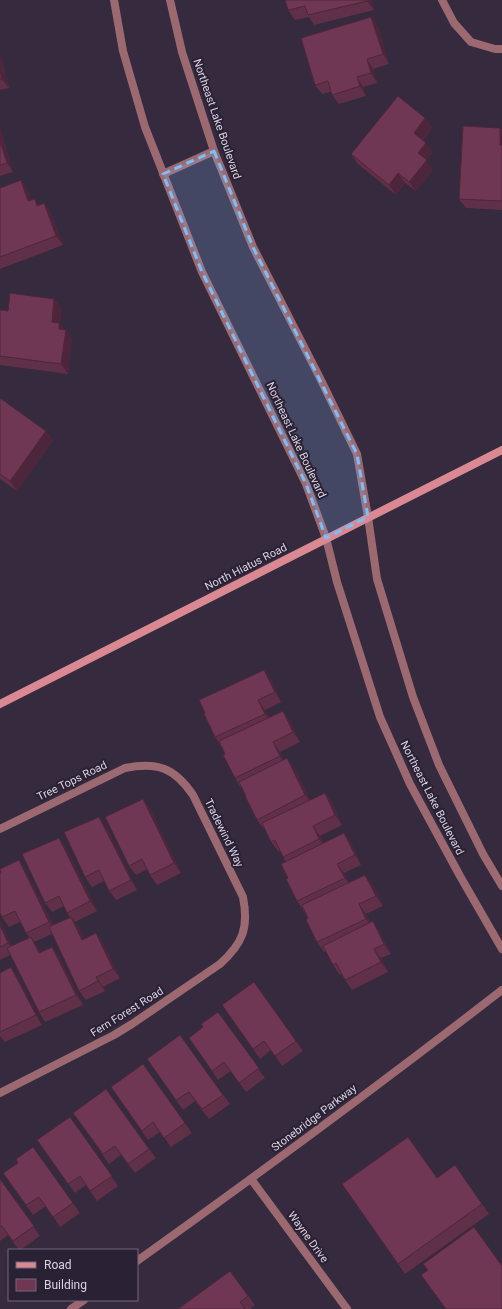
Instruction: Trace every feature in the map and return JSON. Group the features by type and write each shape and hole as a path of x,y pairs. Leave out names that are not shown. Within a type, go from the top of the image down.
{"street":[{"name":"Northeast Lake Boulevard","path":"114,0 123,51 145,127 202,272 306,484 326,538 337,582 380,717 410,784 502,949"},
{"name":"Northeast Lake Boulevard","path":"170,0 182,52 214,151 253,247 357,454 377,579 413,697 439,765 483,854 502,886"},
{"path":"442,0 454,23 471,42 495,49 502,49"},
{"path":"163,174 214,151"},
{"name":"North Hiatus Road","path":"0,704 502,450"},
{"name":"Tree Tops Road","path":"0,829 125,768 139,765 158,766"},
{"name":"Tradewind Way","path":"158,766 172,773 184,782 193,794 243,897 246,912 246,926"},
{"name":"Fern Forest Road","path":"0,1094 85,1051 132,1024 220,964 232,953 246,926"},
{"name":"Stonebridge Parkway","path":"138,1260 251,1179 502,990"},
{"name":"Wayne Drive","path":"251,1179 347,1309"},
{"path":"71,1309 83,1301"}],"highlighted area":[{"path":"214,151 253,247 357,454 368,517 326,538 306,484 202,272 163,174"}],"building":[{"path":"285,0 367,1 308,15 305,6 288,10"},
{"path":"371,17 383,54 367,59 371,73 357,77 360,86 332,95 328,81 315,85 301,38"},
{"path":"0,68 2,79 0,79"},
{"path":"398,96 425,118 414,133 426,143 418,153 427,160 409,182 398,173 389,185 351,154"},
{"path":"463,126 500,128 500,145 502,145 502,201 459,199"},
{"path":"0,141 7,163 0,165"},
{"path":"21,180 28,201 35,199 37,206 44,203 56,236 0,257 0,188"},
{"path":"10,293 54,299 52,322 59,323 59,329 66,330 61,364 0,356 0,310 8,311"},
{"path":"0,398 46,431 10,481 0,474"},
{"path":"264,670 275,692 258,700 265,714 215,737 199,700"},
{"path":"283,711 293,732 273,742 280,756 235,778 223,755 225,754 219,741"},
{"path":"287,758 305,795 257,820 239,782"},
{"path":"325,793 335,815 313,826 319,839 283,857 275,840 271,842 262,823"},
{"path":"143,799 174,863 150,875 142,859 129,866 105,817"},
{"path":"99,817 131,880 109,891 99,870 85,877 64,832"},
{"path":"344,833 355,855 337,864 345,878 297,901 286,879 288,878 281,864"},
{"path":"59,838 90,901 67,913 59,896 45,903 22,854"},
{"path":"19,860 49,922 26,933 15,911 2,917 0,913 0,869"},
{"path":"365,875 376,896 359,904 366,919 317,942 306,920 308,918 302,905"},
{"path":"71,917 82,940 96,933 113,969 96,977 98,981 79,991 49,927"},
{"path":"373,921 384,944 374,949 381,962 345,980 336,963 333,965 323,946"},
{"path":"0,925 8,943 0,947"},
{"path":"31,937 39,953 52,947 76,995 39,1012 7,948"},
{"path":"11,967 36,1015 0,1032 0,973"},
{"path":"254,982 296,1041 275,1056 264,1041 253,1049 222,1005"},
{"path":"218,1012 259,1068 239,1083 224,1062 212,1071 189,1038 203,1027 201,1024"},
{"path":"180,1035 223,1095 202,1109 189,1092 176,1100 147,1059"},
{"path":"143,1064 185,1123 164,1138 153,1122 142,1131 111,1087"},
{"path":"106,1089 149,1149 128,1164 115,1146 103,1154 73,1113"},
{"path":"70,1117 112,1176 90,1191 80,1176 68,1184 37,1140"},
{"path":"408,1137 437,1178 455,1165 482,1204 398,1264 342,1184"},
{"path":"33,1147 73,1203 53,1217 39,1197 26,1205 3,1173 18,1163 16,1159"},
{"path":"0,1179 34,1226 13,1241 2,1226 0,1227"},
{"path":"474,1227 502,1266 502,1309 446,1309 421,1275 428,1270 423,1264"},
{"path":"230,1271 248,1296 240,1302 245,1309 178,1309"}]}
